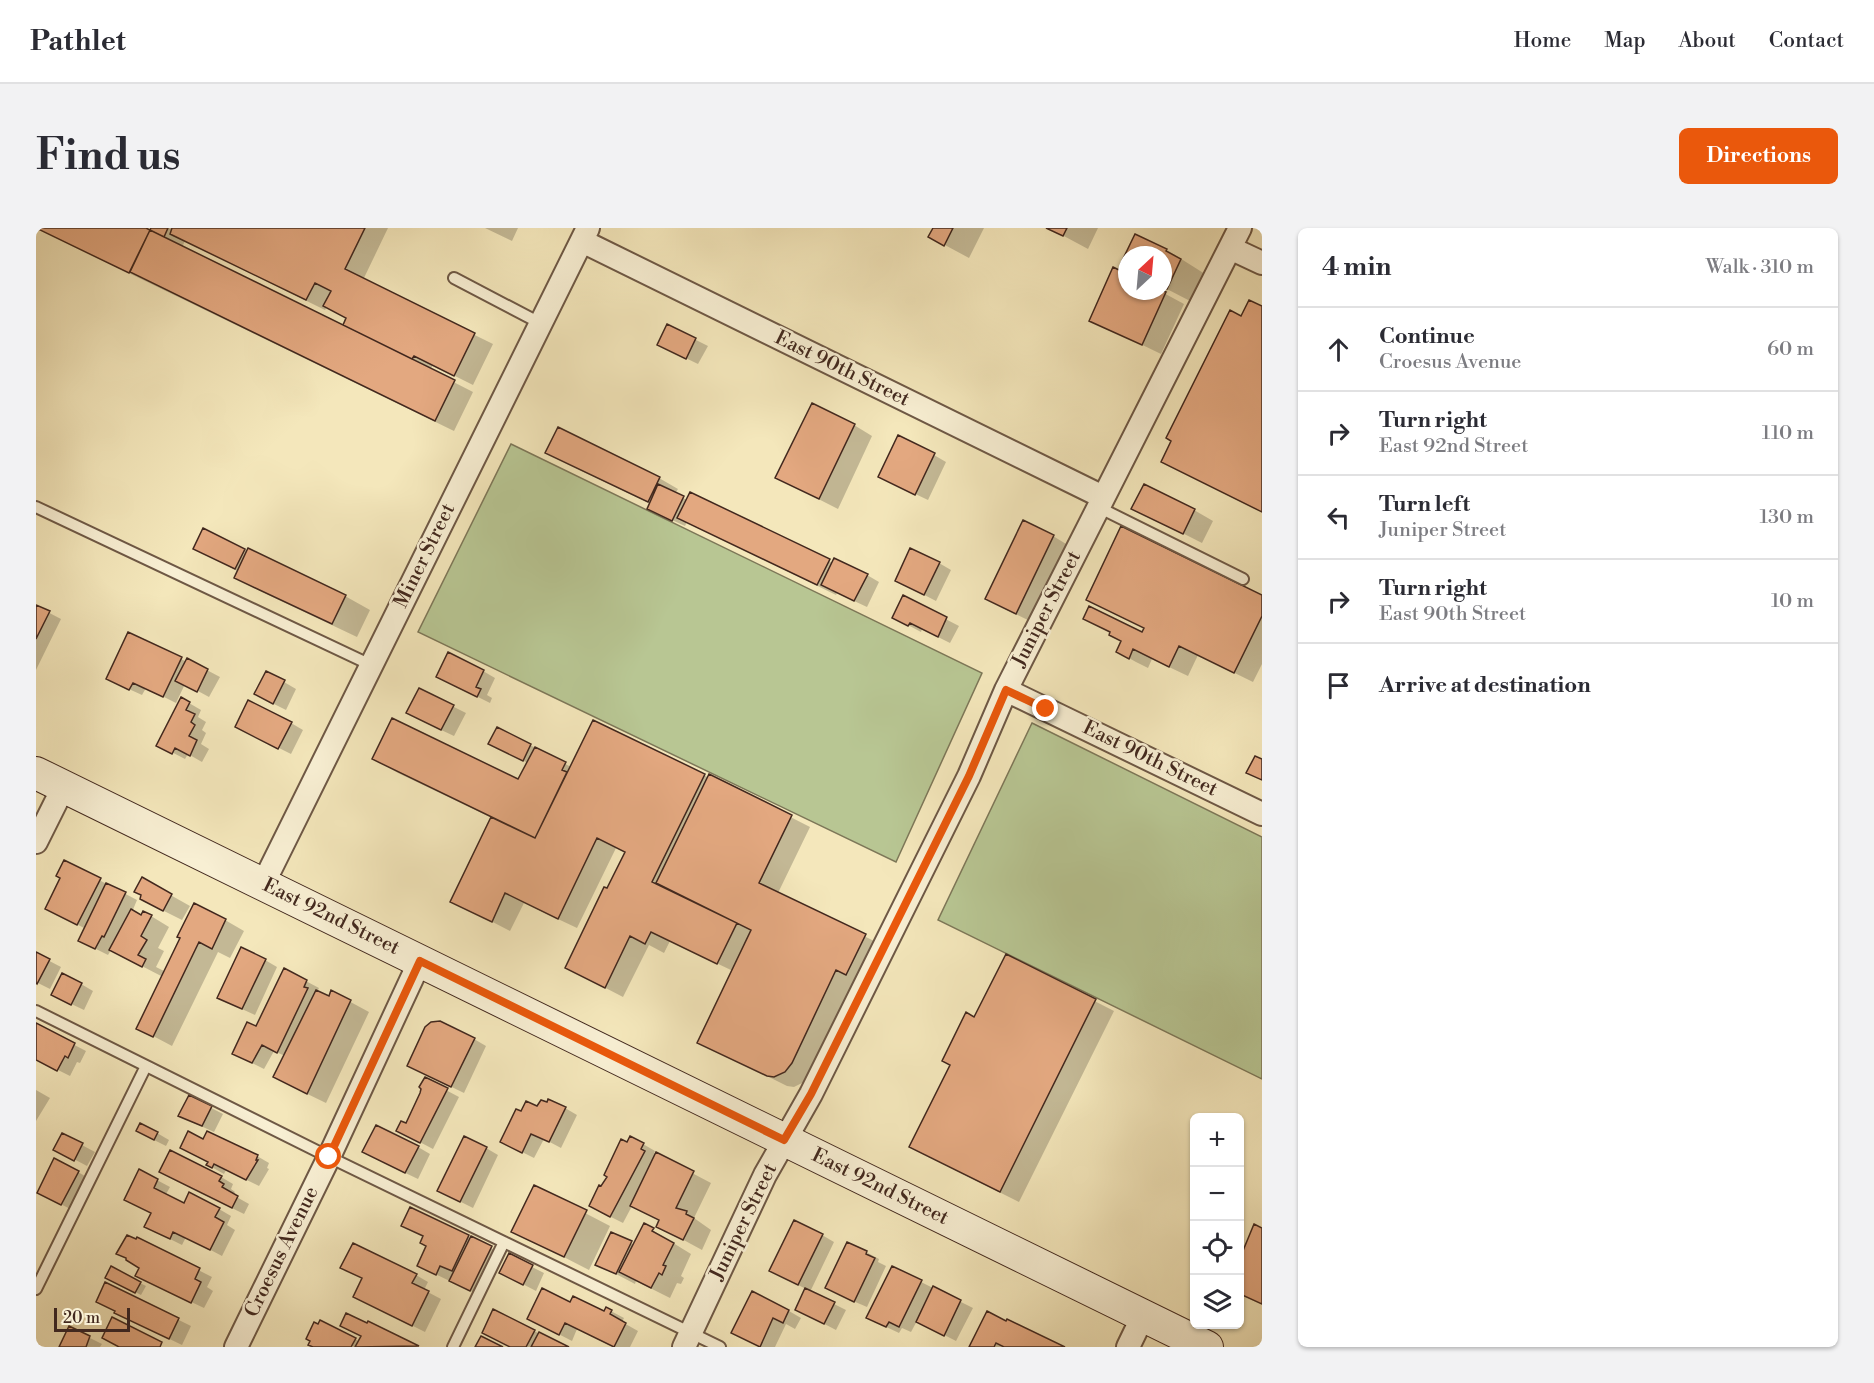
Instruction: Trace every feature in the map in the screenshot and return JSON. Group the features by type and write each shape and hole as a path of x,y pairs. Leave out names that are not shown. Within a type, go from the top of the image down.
{"street":[{"name":"Miner Street","path":"263,884 585,234"},
{"name":"East 90th Street","path":"585,234 1101,502"},
{"name":"Juniper Street","path":"687,1340 765,1174 811,1094 969,776 1006,690 1235,238"},
{"path":"1235,238 1262,263"},
{"name":"East 90th Street","path":"1006,690 1262,814"},
{"name":"East 92nd Street","path":"36,773 1207,1347"},
{"path":"36,842 64,786"},
{"name":"Croesus Avenue","path":"236,1347 329,1157 420,961"},
{"path":"1128,1347 1143,1316"}],"lane":[{"path":"454,278 540,323"},
{"path":"1101,502 1243,579"},
{"path":"36,507 371,665"},
{"path":"36,1011 504,1242 687,1340 720,1347"},
{"path":"36,1289 146,1066"},
{"path":"453,1347 504,1242"}],"green space":[{"path":"511,444 982,673 896,862 418,632"},
{"path":"1032,723 1262,837 1262,1079 938,920"}],"building":[{"path":"36,228 146,228 150,230 129,273"},
{"path":"151,228 168,228 164,237 150,230"},
{"path":"172,228 365,228 345,269 475,333 454,376 414,356 412,359 343,325 346,318 323,306 331,291 315,283 306,300 170,234"},
{"path":"933,228 953,228 944,246 928,237"},
{"path":"1046,228 1067,228 1063,236"},
{"path":"150,230 455,380 435,421 130,272"},
{"path":"1135,234 1161,246 1129,246"},
{"path":"1172,254 1181,259 1172,278"},
{"path":"1113,267 1118,270 1118,300 1162,300 1142,345 1089,321"},
{"path":"1249,300 1262,306 1262,512 1161,462 1171,441 1166,438 1230,310 1241,316"},
{"path":"667,324 696,338 686,359 657,345"},
{"path":"812,403 855,424 819,499 775,478"},
{"path":"558,427 660,477 648,502 545,453"},
{"path":"898,435 935,453 915,495 878,477"},
{"path":"658,484 684,496 672,521 647,509"},
{"path":"1144,484 1195,509 1183,534 1131,509"},
{"path":"690,492 830,559 817,585 677,518"},
{"path":"1023,520 1054,535 1016,614 985,599"},
{"path":"1121,526 1262,595 1262,616 1234,673 1179,646 1169,667 1133,649 1129,659 1116,652 1121,641 1109,635 1110,632 1083,619 1089,606 1142,632 1144,628 1086,600"},
{"path":"203,528 245,549 235,569 193,549"},
{"path":"248,548 346,595 332,624 234,578"},
{"path":"910,548 940,562 924,595 895,581"},
{"path":"834,558 868,574 854,601 821,585"},
{"path":"903,595 947,617 938,637 910,623 908,626 892,618"},
{"path":"36,605 50,611 36,639"},
{"path":"128,632 182,657 163,697 133,683 129,690 106,679"},
{"path":"448,652 484,670 476,687 481,689 477,697 436,677"},
{"path":"187,658 208,669 197,692 175,681"},
{"path":"266,671 285,680 273,704 254,694"},
{"path":"419,688 454,705 441,730 406,713"},
{"path":"181,697 190,702 186,710 195,714 191,722 195,725 189,736 197,740 190,756 175,748 172,754 156,746"},
{"path":"248,700 292,722 278,749 235,727"},
{"path":"392,718 518,779 535,747 566,762 562,770 567,772 535,838 372,759"},
{"path":"593,720 705,774 652,882 737,923 717,964 651,932 645,944 630,936 605,988 565,968 604,887 607,888 625,852 597,838 558,919 505,893 492,922 450,902 491,817 535,838"},
{"path":"497,727 531,744 523,761 488,744"},
{"path":"1255,756 1262,759 1262,780 1246,773"},
{"path":"709,774 792,815 759,883 866,934 846,975 836,970 792,1063 785,1072 774,1077 767,1076 697,1043 751,930 656,883"},
{"path":"64,860 101,878 77,925 45,909 60,878 56,876"},
{"path":"142,877 172,894 163,911 140,899 141,895 134,892"},
{"path":"106,883 126,892 104,937 102,936 95,949 78,941"},
{"path":"194,903 226,919 212,949 199,942 153,1037 136,1029 180,938 177,937"},
{"path":"131,909 141,915 143,911 152,915 141,936 147,940 138,955 146,959 142,967 109,950"},
{"path":"241,947 266,959 242,1009 217,998"},
{"path":"36,952 50,959 37,984 36,983"},
{"path":"1006,954 1096,999 1000,1192 909,1147 950,1065 942,1061 966,1012 974,1017"},
{"path":"284,968 307,980 304,987 308,988 277,1053 262,1045 252,1063 232,1054 247,1022 256,1026"},
{"path":"62,973 82,983 71,1005 51,995"},
{"path":"316,990 329,996 331,990 351,1000 307,1094 273,1077"},
{"path":"440,1021 475,1038 451,1087 407,1066 425,1027 431,1022"},
{"path":"36,1023 75,1043 68,1058 65,1056 57,1071 36,1060"},
{"path":"425,1077 448,1088 420,1143 396,1131 401,1121 406,1123"},
{"path":"189,1095 212,1106 202,1126 178,1116"},
{"path":"548,1099 566,1107 549,1142 531,1134 522,1153 500,1142 516,1109 521,1111 526,1101 537,1106 541,1100 547,1102"},
{"path":"140,1123 158,1132 154,1140 136,1131"},
{"path":"376,1125 419,1146 405,1173 362,1152"},
{"path":"188,1131 203,1139 207,1131 258,1155 256,1160 258,1160 246,1180 214,1164 212,1168 206,1165 208,1162 180,1148"},
{"path":"62,1133 83,1143 74,1161 53,1150"},
{"path":"464,1136 487,1147 460,1202 437,1191"},
{"path":"630,1136 644,1143 641,1149 645,1151 610,1217 589,1206 599,1185 601,1186 607,1177 604,1175 621,1139 627,1142"},
{"path":"170,1150 222,1176 219,1181 224,1184 222,1187 238,1196 232,1208 159,1172"},
{"path":"656,1152 694,1171 676,1208 687,1211 686,1214 694,1218 683,1240 656,1227 659,1220 630,1206"},
{"path":"54,1158 79,1171 61,1205 37,1193"},
{"path":"139,1169 158,1179 154,1188 184,1203 189,1192 220,1208 215,1217 224,1222 210,1250 173,1232 170,1239 144,1227 151,1213 124,1200"},
{"path":"534,1185 587,1210 564,1257 511,1232"},
{"path":"410,1207 469,1235 452,1271 440,1266 436,1275 417,1266 426,1246 420,1243 423,1236 401,1226"},
{"path":"794,1220 823,1234 798,1285 769,1271"},
{"path":"644,1223 654,1228 652,1231 674,1243 663,1265 666,1266 662,1275 659,1273 651,1288 619,1272"},
{"path":"1254,1224 1262,1228 1262,1304 1244,1296 1244,1248"},
{"path":"611,1232 632,1241 616,1274 595,1265"},
{"path":"127,1235 136,1239 137,1237 200,1268 195,1279 201,1282 191,1303 135,1276 139,1268 116,1254"},
{"path":"471,1236 492,1246 470,1291 449,1281"},
{"path":"847,1242 867,1251 866,1254 875,1258 854,1302 825,1288"},
{"path":"353,1243 417,1274 412,1283 429,1291 412,1326 353,1297 362,1278 340,1268"},
{"path":"509,1253 533,1265 523,1285 499,1273"},
{"path":"111,1266 141,1282 135,1293 105,1278"},
{"path":"892,1266 922,1280 899,1327 889,1322 886,1327 866,1318"},
{"path":"105,1282 179,1318 169,1339 96,1302"},
{"path":"933,1286 961,1300 944,1336 916,1322"},
{"path":"542,1288 570,1302 573,1296 604,1311 606,1307 612,1310 610,1314 626,1323 614,1347 565,1323 559,1335 527,1319"},
{"path":"805,1288 835,1302 824,1324 795,1310"},
{"path":"752,1291 789,1310 783,1323 773,1318 760,1347 731,1333"},
{"path":"493,1309 535,1330 526,1347 510,1347 482,1333"},
{"path":"987,1311 1065,1347 1004,1347 996,1343 994,1347 969,1347"},
{"path":"346,1313 419,1346 355,1347 361,1336 340,1326"},
{"path":"112,1317 162,1342 160,1347 119,1347 102,1338"},
{"path":"320,1320 356,1338 351,1347 308,1345 310,1341 306,1339 314,1322 318,1324"},
{"path":"69,1326 90,1336 86,1347 59,1347"},
{"path":"539,1332 569,1347 531,1347"},
{"path":"481,1336 503,1347 475,1347"}],"route":[{"path":"329,1157 420,961 784,1140 811,1094 969,776 1006,690 1046,709"}]}
